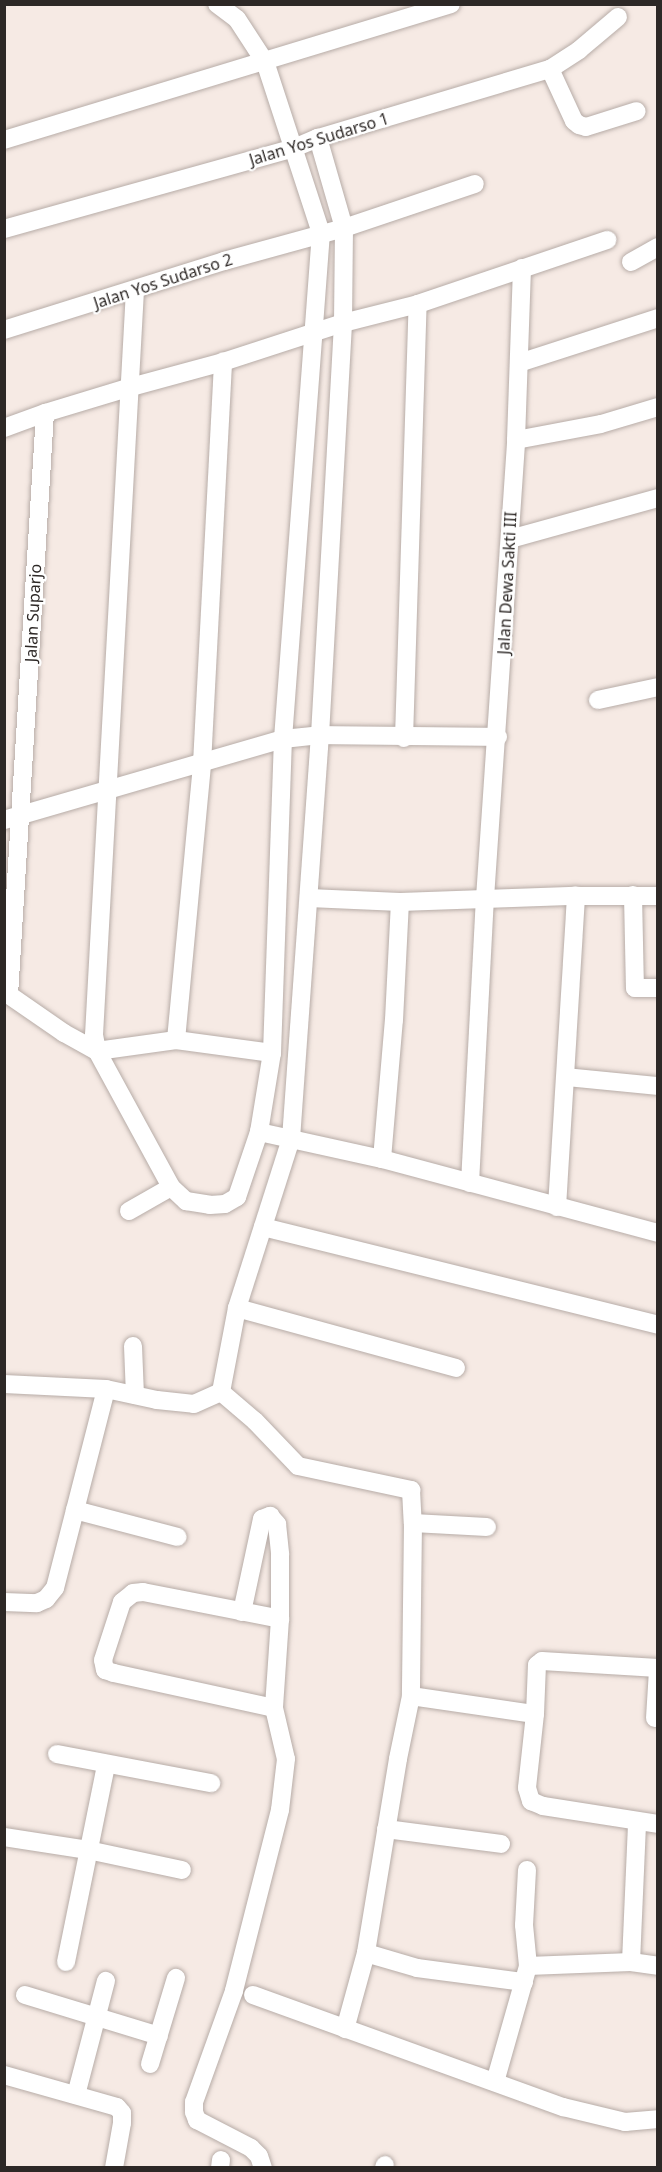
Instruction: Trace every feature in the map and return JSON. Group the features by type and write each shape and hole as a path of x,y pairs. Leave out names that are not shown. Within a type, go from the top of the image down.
{"street":[{"path":"135,290 94,1035 97,1051 171,1187 186,1201 210,1205 225,1204 237,1197 259,1132 272,1053 283,739 321,233 265,62 237,19 217,4"},
{"path":"4,140 451,4"},
{"name":"Jalan Yos Sudarso 1","path":"4,230 294,148 318,138 550,69 579,50 618,16"},
{"path":"550,69 574,122 579,125 586,127 638,111"},
{"path":"221,1392 237,1308 291,1139 320,735 343,323 344,228 318,138"},
{"name":"Jalan Yos Sudarso 2","path":"4,330 321,233 344,228 475,184"},
{"path":"4,428 45,413 223,362 343,323 418,304 607,240"},
{"path":"631,262 657,248"},
{"name":"Jalan Dewa Sakti III","path":"470,1183 485,898 498,737 516,440 522,268"},
{"path":"404,738 418,304"},
{"path":"519,363 657,318"},
{"path":"176,1040 202,764 223,362"},
{"path":"516,440 601,424 657,407"},
{"name":"Jalan Suparjo","path":"7,995 13,816 45,413"},
{"path":"510,539 657,498"},
{"path":"598,700 657,687"},
{"path":"13,816 202,764 283,739 320,735 404,738 498,737"},
{"path":"633,895 635,988 657,988"},
{"path":"557,1207 567,1077 576,896"},
{"path":"309,898 400,902 485,898 657,896"},
{"path":"382,1159 394,1020 400,902"},
{"path":"7,995 64,1033 97,1051 176,1040 272,1053"},
{"path":"567,1077 657,1086"},
{"path":"259,1132 382,1159 657,1233"},
{"path":"129,1211 171,1187"},
{"path":"263,1227 657,1325"},
{"path":"237,1308 456,1368"},
{"path":"133,1346 135,1395"},
{"path":"4,1384 106,1389 194,1404 221,1392"},
{"path":"4,1602 37,1603 46,1599 55,1588 106,1389"},
{"path":"221,1392 255,1421 298,1466 411,1490 413,1523 411,1696 366,1953 345,2029"},
{"path":"75,1510 178,1537"},
{"path":"242,1612 262,1519 270,1516 277,1524 280,1619 274,1708 286,1759 280,1810 234,1991 194,2102 197,2120 251,2148 260,2156 263,2168"},
{"path":"413,1523 487,1527"},
{"path":"274,1708 105,1670 103,1660 122,1602 133,1593 143,1592 280,1619"},
{"path":"655,1718 657,1669 542,1661 537,1665 535,1714 527,1788 531,1801 543,1806 657,1824"},
{"path":"411,1696 535,1714"},
{"path":"57,1754 211,1783"},
{"path":"66,1962 106,1765"},
{"path":"631,1962 637,1822"},
{"path":"386,1829 501,1844"},
{"path":"4,1837 88,1850 182,1870"},
{"path":"495,2082 526,1974 524,1925 527,1870"},
{"path":"366,1953 417,1968 526,1974 631,1962 657,1966"},
{"path":"150,2064 176,1978"},
{"path":"76,2095 106,1981"},
{"path":"25,1995 159,2036"},
{"path":"253,1995 563,2107 625,2122 657,2119"},
{"path":"4,2075 117,2107 122,2113 114,2168"}]}
